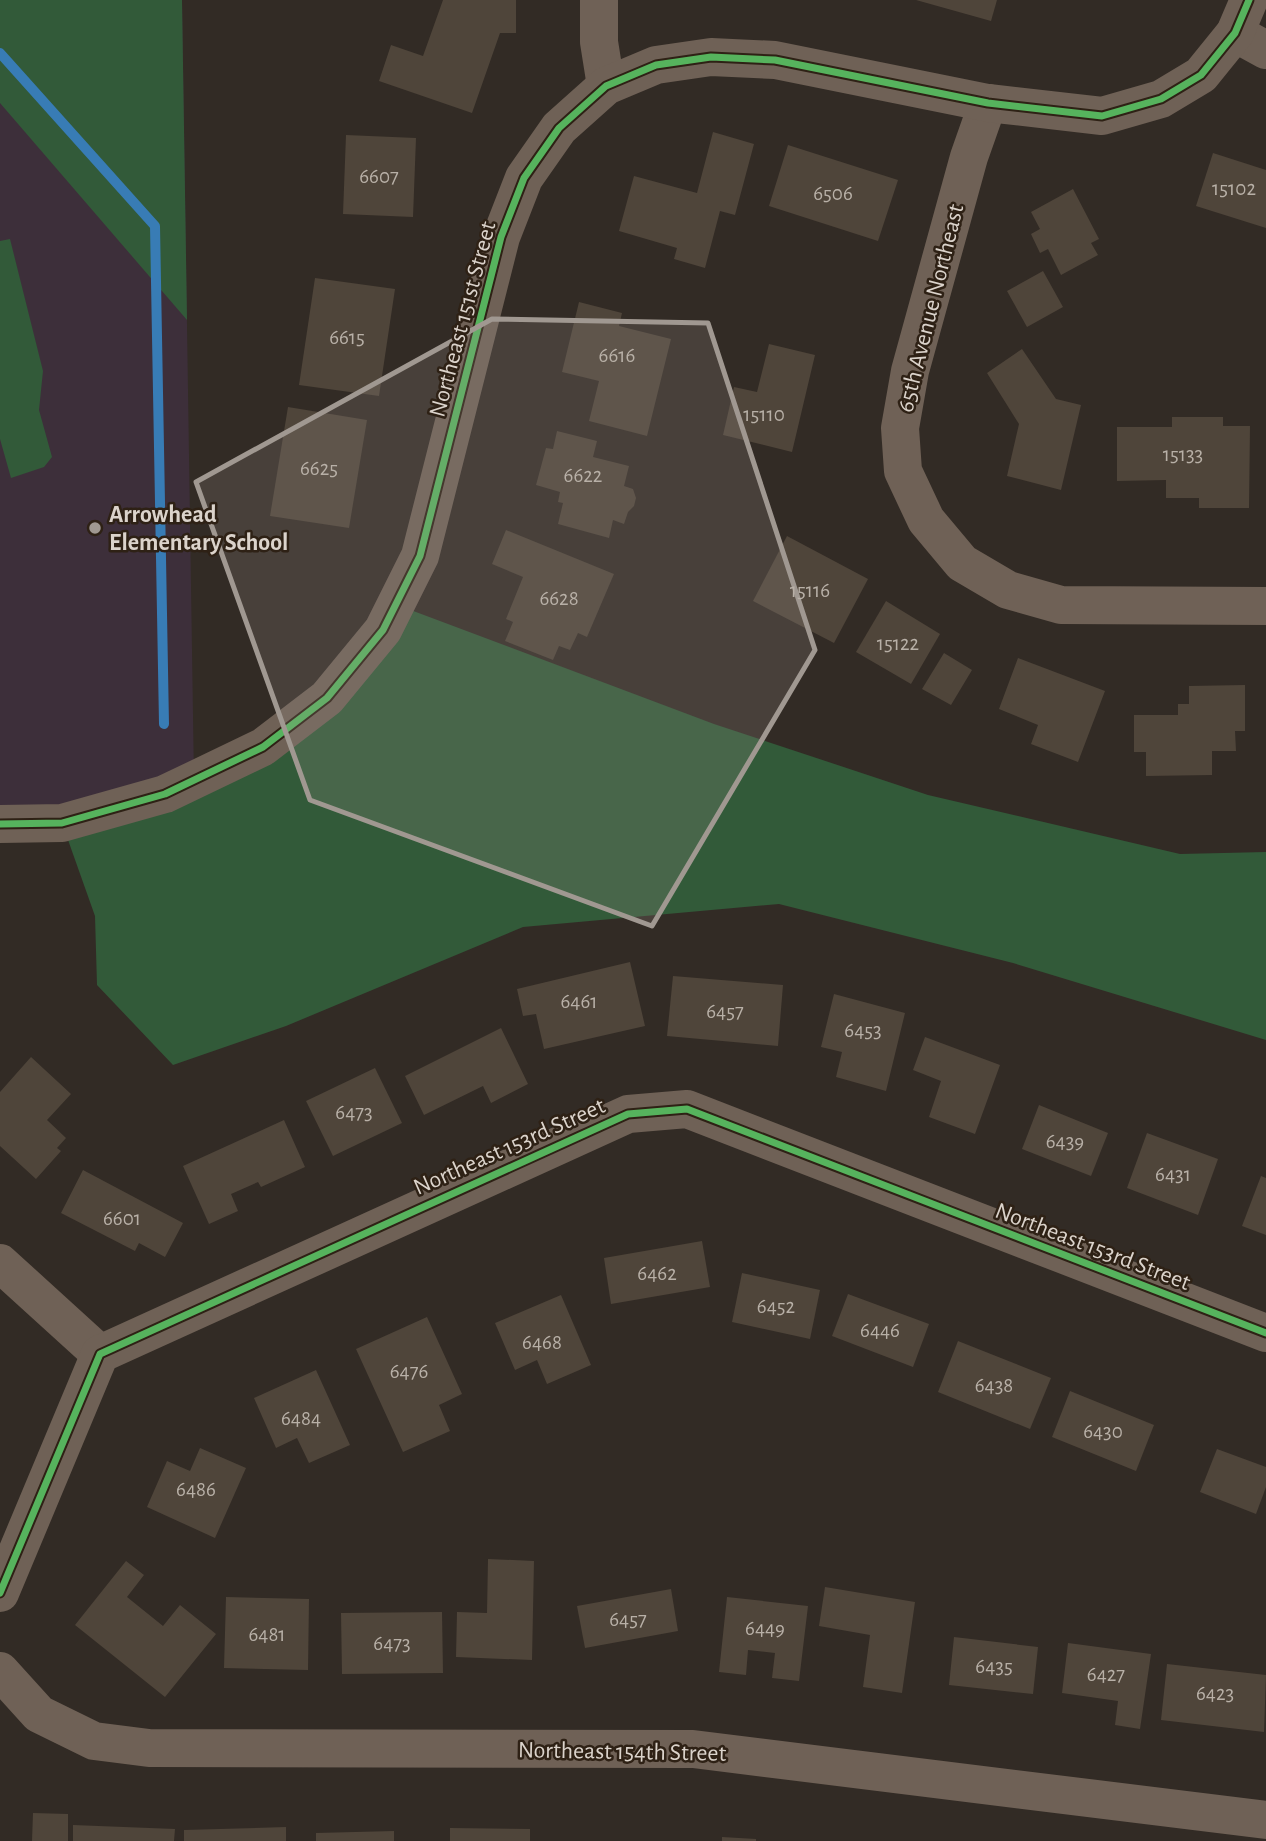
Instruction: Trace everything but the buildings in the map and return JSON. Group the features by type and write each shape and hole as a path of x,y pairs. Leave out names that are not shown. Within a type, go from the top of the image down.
{"street":[{"path":"599,0 599,42 606,86"},
{"name":"Northeast 151st Street","path":"0,824 62,823 165,794 262,747 327,698 383,630 421,556 501,237 524,178 559,128 606,86 656,65 711,57 775,60 988,103 1101,116 1161,99 1201,75 1250,28"},
{"name":"65th Avenue Northeast","path":"988,103 969,158 910,371 900,428 903,471 926,520 962,564 1008,590 1061,605 1266,606"},
{"name":"Northeast 153rd Street","path":"100,1354 628,1114 687,1109 1266,1333"},
{"path":"0,1263 100,1354 0,1593"},
{"name":"Northeast 154th Street","path":"0,1671 39,1714 94,1741 149,1748 694,1749 1266,1820"}],"highlighted area":[{"path":"492,319 708,323 815,650 652,926 310,800 196,482"}],"shaded area":[{"name":"Arrowhead Elementary School","path":"0,0 182,0 194,780 0,822"}],"green space":[{"path":"0,0 182,0 187,320 0,103"},
{"path":"10,239 43,371 39,410 52,457 44,467 11,478 0,439 0,241"},
{"path":"392,603 714,724 928,795 1180,854 1266,852 1266,1040 1013,963 779,904 523,927 286,1026 173,1065 97,985 95,916 62,823 263,747"}],"waterway":[{"path":"0,53 155,226 164,724"}],"cycle path":[{"path":"0,824 62,823 165,794 263,747 327,698 383,630 420,556 501,237 524,178 559,128 606,86 656,65 711,57 775,60 988,103 1102,116 1161,99 1201,75 1235,33 1249,0"},
{"path":"0,1593 100,1354 628,1114 687,1109 1266,1333"}],"place":[{"name":"Arrowhead Elementary School","path":"95,528"}]}
